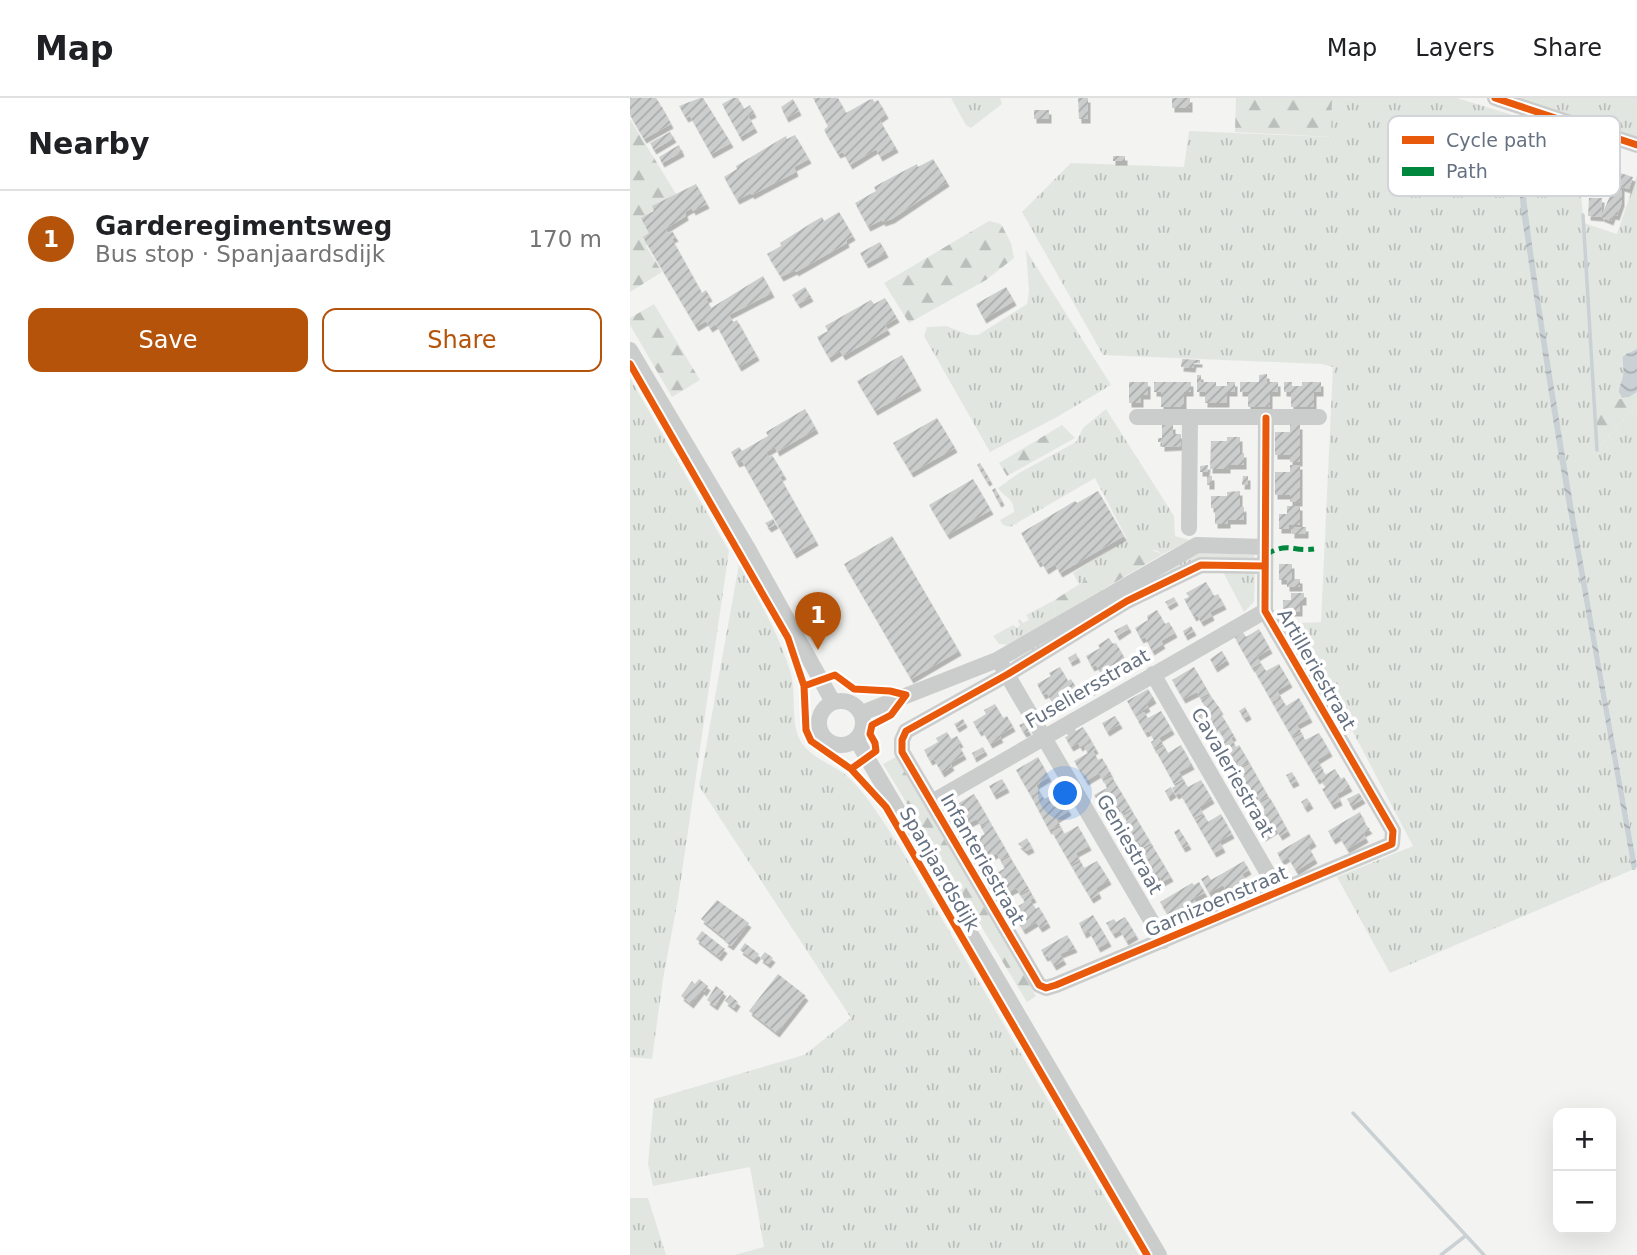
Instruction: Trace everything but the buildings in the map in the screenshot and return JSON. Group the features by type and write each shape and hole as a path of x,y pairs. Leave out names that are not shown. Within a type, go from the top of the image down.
{"street":[{"path":"1495,98 1549,116"},
{"path":"1620,139 1637,145"},
{"path":"630,350 747,547 833,702"},
{"path":"1137,417 1319,417"},
{"path":"1189,528 1190,417"},
{"name":"Artilleriestraat","path":"1266,418 1265,611 1393,831 1393,838"},
{"path":"862,713 997,660 1197,545 1265,547"},
{"path":"1008,674 1127,601 1201,565 1264,566"},
{"name":"Fuseliersstraat","path":"932,802 1265,611"},
{"name":"Geniestraat","path":"997,660 1008,674 1163,941"},
{"name":"Infanteriestraat","path":"1008,674 906,731 902,740 902,752 1039,985 1046,988"},
{"name":"Cavaleriestraat","path":"1153,674 1278,891"},
{"path":"840,700 853,703 862,713 863,727 856,739 840,745 825,738 819,722 821,714 833,702 840,700"},
{"name":"Spanjaardsdijk","path":"856,739 1159,1255"},
{"name":"Garnizoenstraat","path":"1046,988 1382,849 1392,844 1393,838"}],"green space":[{"path":"951,98 1000,98 1002,104 971,128 966,125"},
{"path":"1236,98 1332,98 1331,137 1235,132"},
{"path":"1332,98 1457,98 1516,116 1388,116 1388,196 1521,196 1564,489 1632,870 1390,973 1337,877 1413,846 1352,730 1343,736 1279,624 1321,622 1333,367 1322,364 1103,355 1022,212 1071,163 1184,167 1189,131 1330,137"},
{"path":"1510,98 1637,98 1637,140 1620,134 1620,116 1564,116"},
{"path":"630,119 681,202 644,225 653,241 646,246 662,272 630,292"},
{"path":"1637,175 1637,349 1622,359 1622,398 1617,399 1605,392 1595,393 1598,449 1637,404 1637,866 1574,508 1525,196 1581,196 1584,223 1617,234"},
{"path":"989,221 1001,224 1011,243 1014,258 986,280 909,323 884,283"},
{"path":"1026,250 1111,385 990,452 924,336 927,327 946,326 970,335 978,335 1027,304 1029,291"},
{"path":"654,304 700,380 672,397 630,325 630,318"},
{"path":"630,378 729,551 652,1059 630,1057"},
{"path":"1597,391 1619,399 1637,392 1637,404 1597,450 1595,393"},
{"path":"1106,409 1174,516 1175,536 1190,540 1163,554 1155,550 1110,565 1079,584 1073,573 1127,539 1095,478 1010,527 1003,525 1000,520 1014,512 1014,507 998,488 1019,473 1076,442 1083,428"},
{"path":"1062,425 1075,438 1007,476 999,463"},
{"path":"1144,548 1163,554 1056,617 1053,601 1134,549"},
{"path":"1197,552 1255,555 1254,558 1197,558 1012,663 1016,656"},
{"path":"739,564 785,657 792,679 795,724 804,747 850,779 898,844 1139,1255 734,1255 764,1247 750,1167 653,1186 648,1164 654,1099 804,1055 851,1018 699,786"},
{"path":"1223,572 1255,573 1254,602 1244,612"},
{"path":"1053,601 1056,617 1012,645 999,644 993,636 1013,625 1017,628 1020,619 1023,623 1029,620 1026,615"},
{"path":"896,757 1036,996 1027,1002 883,764"},
{"path":"630,1198 648,1198 666,1255 630,1255"}],"water":[{"path":"1520,196 1526,196 1544,327 1637,866 1635,870 1632,870 1564,489"},
{"path":"1637,349 1637,392 1622,398 1619,392 1623,377 1623,356"}],"waterway":[{"path":"1583,215 1597,450"},
{"path":"1353,1113 1484,1255"},
{"path":"1441,1255 1464,1237"}],"marked path":[{"path":"1265,555 1285,548 1314,549"}],"cycle path":[{"path":"1495,98 1549,116"},
{"path":"1620,139 1637,145"},
{"path":"630,364 788,638 804,686 806,730 811,741 851,769 886,807 1147,1255"},
{"path":"1264,566 1201,565 1127,601 1008,674 906,731 902,740 902,752 1039,985 1046,988 1056,985 1392,844 1393,831 1265,611 1266,418"},
{"path":"804,686 835,675 854,689 890,691 906,695 891,715 872,725 870,734 876,751 851,769"}],"place":[{"name":"Garderegimentsweg","path":"818,650"}]}
